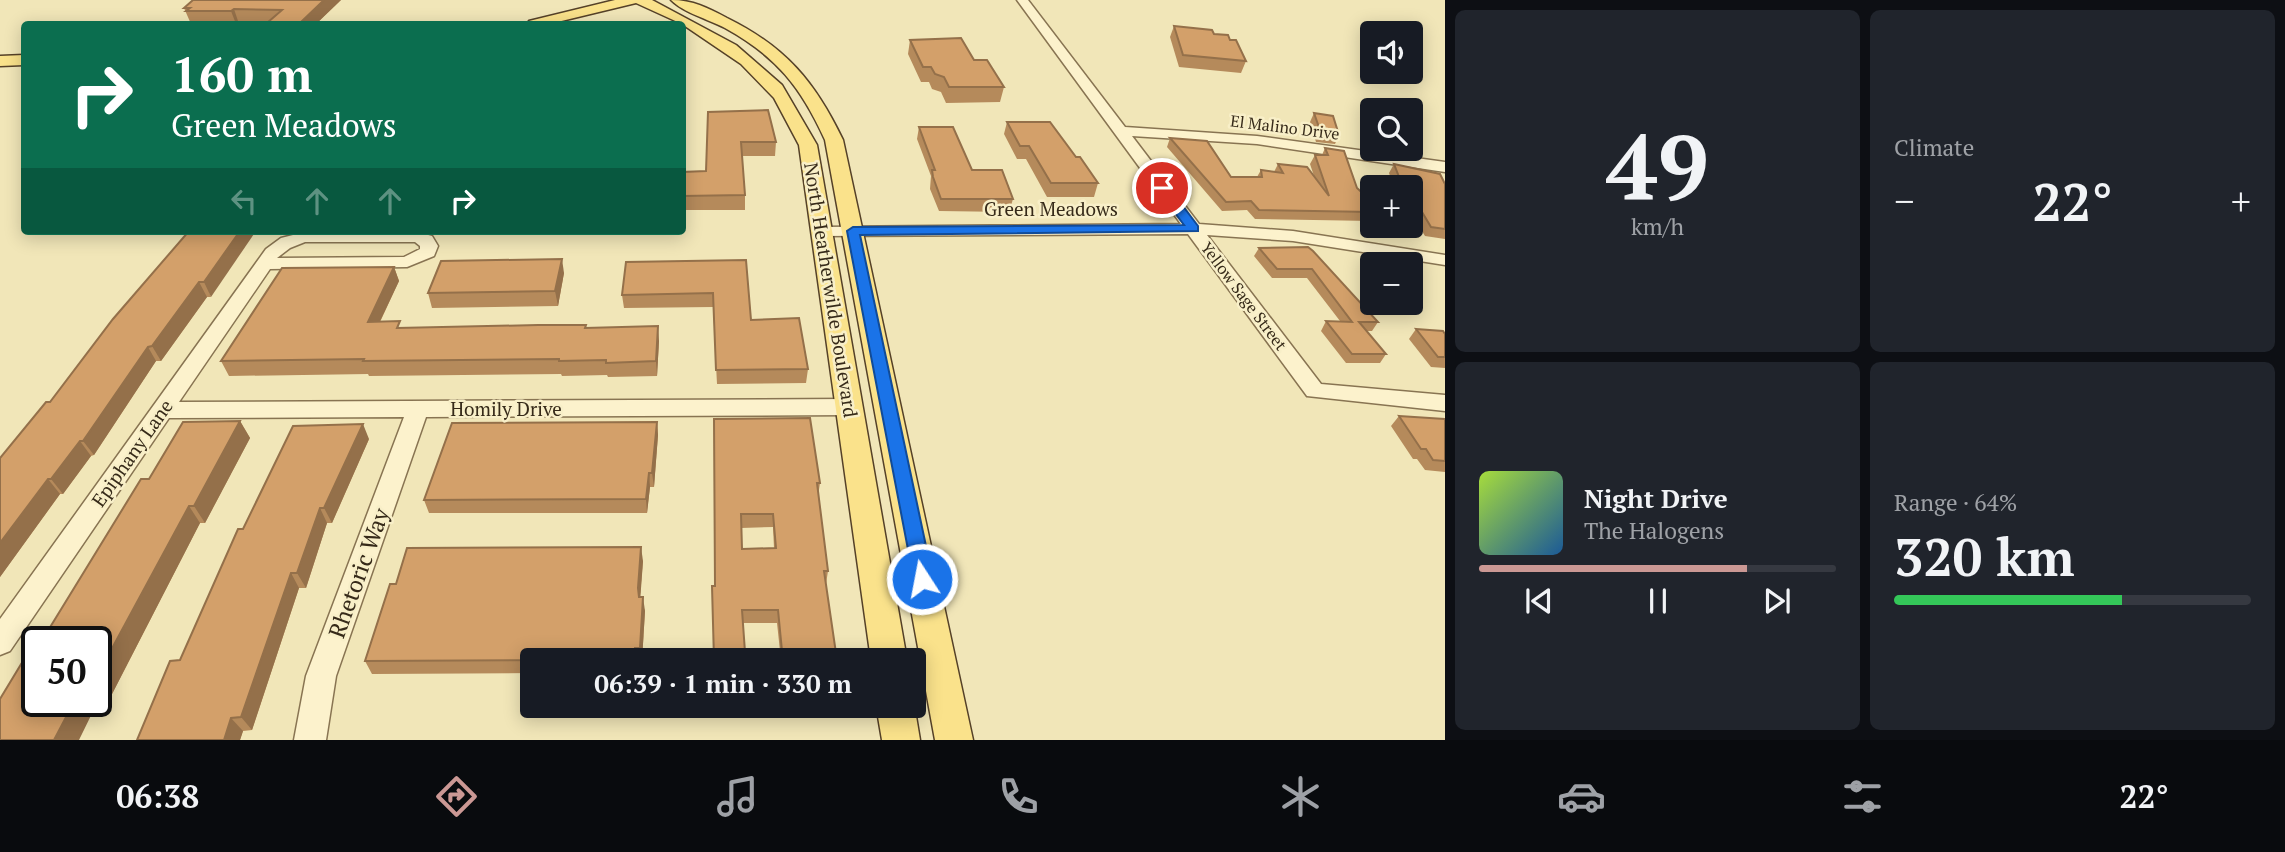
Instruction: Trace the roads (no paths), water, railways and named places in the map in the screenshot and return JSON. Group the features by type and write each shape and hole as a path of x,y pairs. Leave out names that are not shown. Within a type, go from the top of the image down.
{"main road":[{"path":"546,21 632,0"},
{"name":"North Heatherwilde Boulevard","path":"641,0 685,21"},
{"name":"North Heatherwilde Boulevard","path":"678,0 763,45 789,64 822,111 834,140 954,740"},
{"name":"North Heatherwilde Boulevard","path":"686,22 735,51 758,69 777,90 808,145 824,232 886,648"},
{"path":"0,61 21,60"},
{"path":"777,90 807,87"},
{"path":"897,718 901,740"}],"street":[{"name":"Yellow Sage Street","path":"1022,0 1315,391 1445,403"},
{"name":"El Malino Drive","path":"1120,131 1257,141 1445,167"},
{"name":"Green Meadows","path":"824,232 1193,229 1293,236 1445,260"},
{"name":"Epiphany Lane","path":"0,642 272,253 291,240 356,237 417,237 426,240 429,246 428,252 407,262 342,263"},
{"path":"265,264 342,263 356,237"},
{"name":"Homily Drive","path":"162,410 850,407"},
{"name":"Rhetoric Way","path":"310,740 321,676 418,409"}]}
